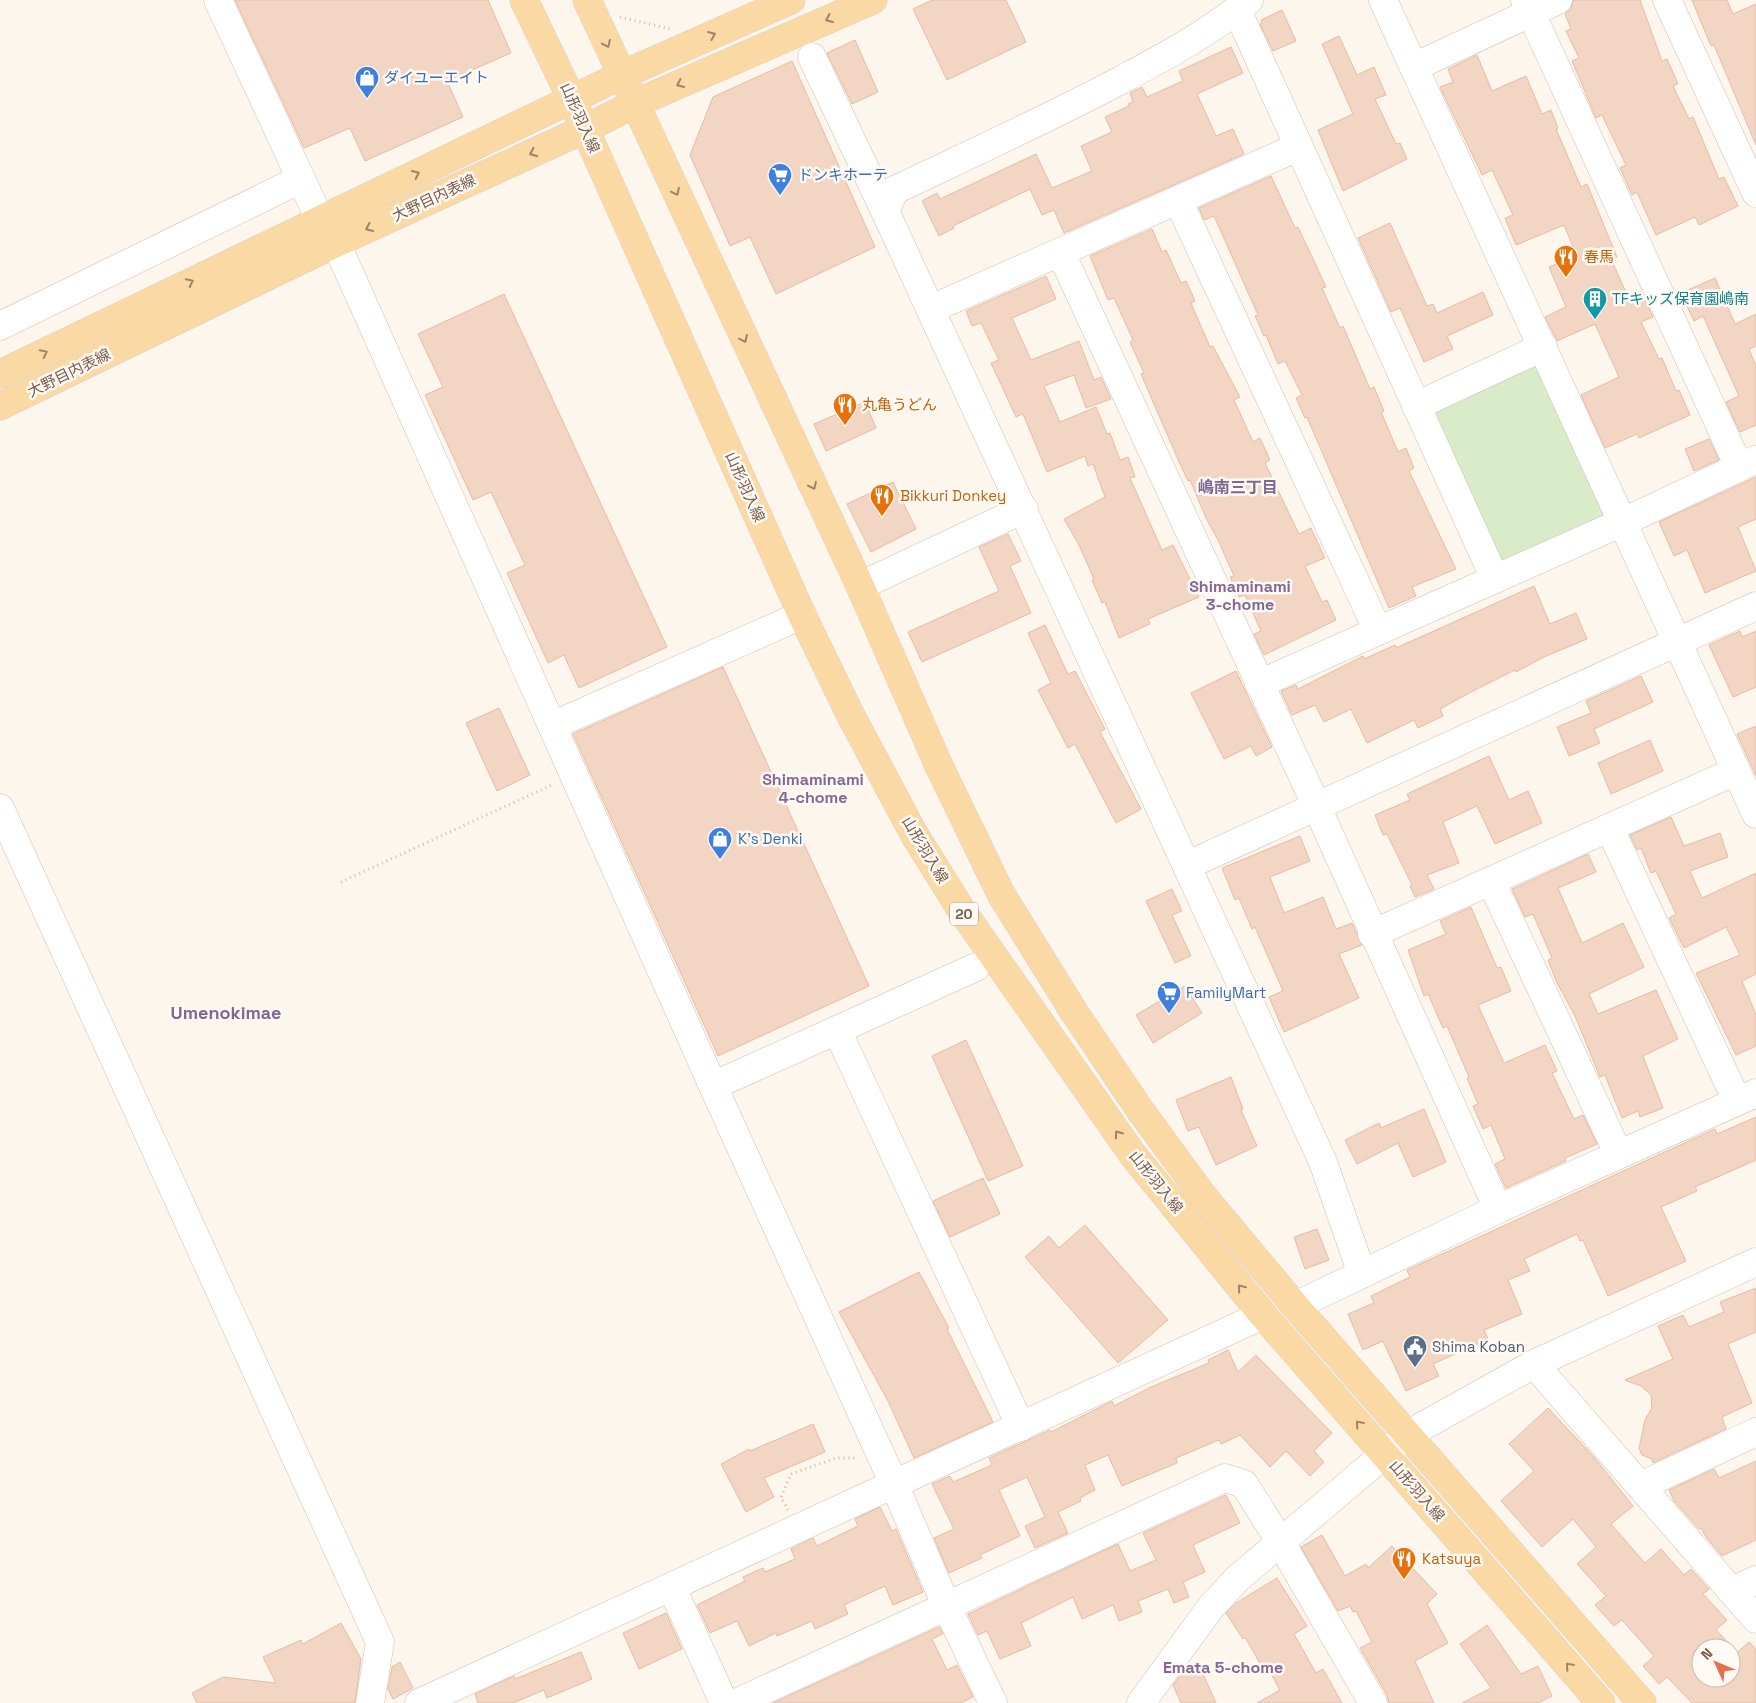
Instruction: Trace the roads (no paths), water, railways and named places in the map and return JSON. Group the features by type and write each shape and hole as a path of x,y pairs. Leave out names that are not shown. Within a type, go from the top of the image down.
{"main road":[{"name":"山形羽入線","path":"524,0 572,100 802,615 850,714 914,834 962,912 1133,1155 1263,1315 1601,1703"},
{"name":"山形羽入線","path":"587,0 860,586 939,766 1001,894 1074,1012 1140,1110 1203,1196 1295,1306 1642,1703"},
{"name":"大野目内表線","path":"0,374 622,75 791,0"},
{"name":"大野目内表線","path":"0,406 336,243 585,129 634,104 874,0"}],"street":[{"path":"218,0 320,220"},
{"path":"1383,0 1756,814"},
{"path":"1414,67 1528,6 1558,0"},
{"path":"1667,0 1756,193"},
{"path":"885,211 896,190 1069,108 1158,60 1243,5 1298,147 1495,579"},
{"path":"1259,684 1623,522 1747,463 1528,6"},
{"path":"812,57 931,309 1188,865 1322,1162 1362,1274"},
{"path":"931,309 1298,147"},
{"path":"0,326 301,179"},
{"path":"1178,200 1378,631"},
{"path":"336,243 713,1086 883,1459 946,1605 993,1703"},
{"path":"1061,252 1498,1209"},
{"path":"1416,406 1543,347"},
{"path":"860,586 1024,509"},
{"path":"1188,865 1756,606"},
{"path":"552,726 802,615"},
{"path":"1372,934 1736,771"},
{"path":"0,808 380,1642 370,1703"},
{"path":"1295,1306 1618,1153 1746,1097 1610,829"},
{"path":"1491,881 1618,1153"},
{"path":"713,1086 976,967"},
{"path":"837,1030 1021,1427"},
{"path":"1141,1703 1211,1607 1237,1579 1407,1435 1534,1364 1756,1262"},
{"path":"419,1703 1263,1315"},
{"path":"1534,1364 1642,1486 1756,1620"},
{"path":"1642,1486 1756,1432"},
{"path":"736,1703 1225,1478 1244,1484 1280,1541 1373,1703"},
{"path":"1732,1591 1756,1580"},
{"path":"672,1588 724,1703"}],"place":[{"name":"ダイユーエイト","path":"367,99"},
{"name":"ドンキホーテ","path":"780,196"},
{"name":"春馬","path":"1566,278"},
{"name":"TFキッズ保育園嶋南","path":"1595,320"},
{"name":"丸亀うどん","path":"845,426"},
{"name":"Bikkuri Donkey","path":"882,517"},
{"name":"K's Denki","path":"720,860"},
{"name":"FamilyMart","path":"1169,1014"},
{"name":"Shima Koban","path":"1415,1368"},
{"name":"Katsuya","path":"1404,1580"}],"district":[{"name":"嶋南三丁目","path":"1238,487"},
{"name":"Shimaminami 3-chome","path":"1240,595"},
{"name":"Shimaminami 4-chome","path":"813,788"},
{"name":"Umenokimae","path":"226,1013"},
{"name":"Emata 5-chome","path":"1223,1667"}]}
